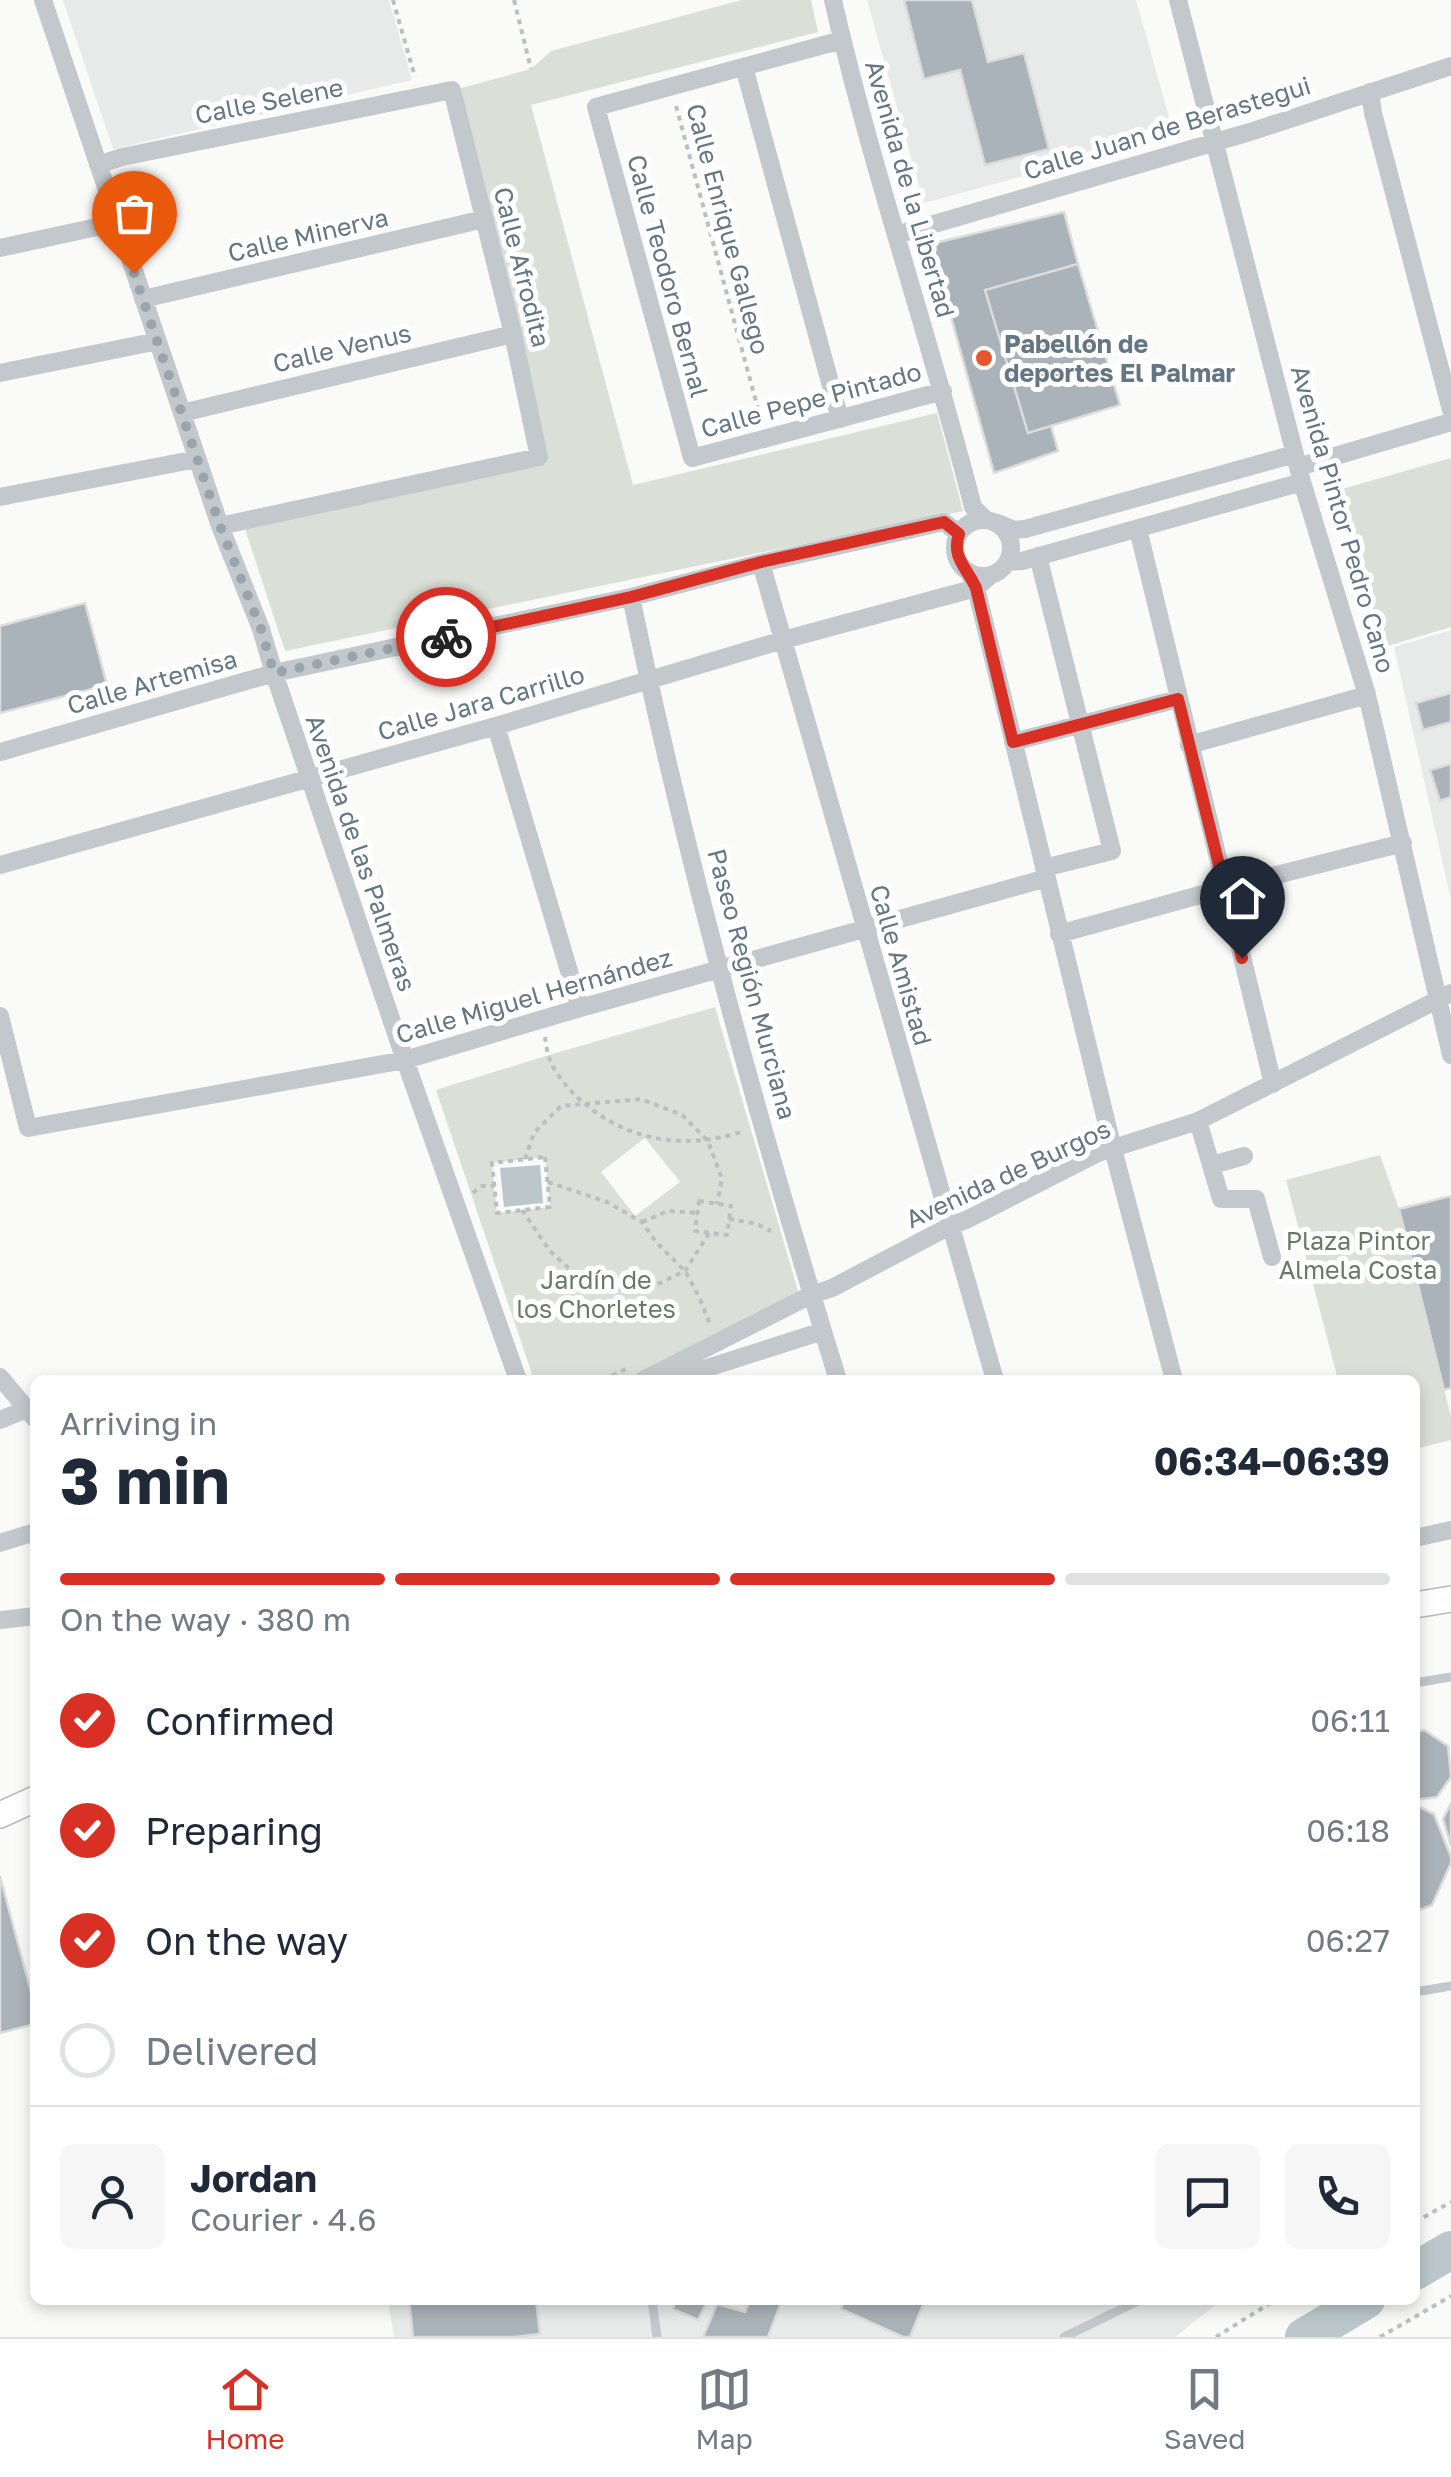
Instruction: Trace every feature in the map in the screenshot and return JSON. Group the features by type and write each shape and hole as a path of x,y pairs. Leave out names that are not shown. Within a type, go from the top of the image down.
{"main road":[{"path":"1420,1604 1451,1599"},
{"path":"0,1815 30,1801"}],"street":[{"name":"Avenida de las Palmeras","path":"42,0 220,526 261,629 405,1060 516,1375"},
{"name":"Avenida de la Libertad","path":"833,0 976,522"},
{"name":"Avenida Pintor Pedro Cano","path":"1178,0 1298,468 1367,694 1444,997 1451,1054"},
{"path":"671,87 842,40"},
{"name":"Calle Juan de Berastegui","path":"896,235 1216,142 1451,66"},
{"path":"744,67 840,418"},
{"name":"Calle Teodoro Bernal","path":"671,87 596,107 692,458"},
{"name":"Calle Selene","path":"98,165 122,156 452,90"},
{"name":"Calle Afrodita","path":"220,526 540,457 514,334 452,90"},
{"path":"1370,92 1451,410"},
{"name":"Calle Minerva","path":"143,299 484,219"},
{"path":"0,248 117,220"},
{"name":"Calle Venus","path":"182,413 514,334"},
{"path":"0,374 158,341"},
{"name":"Calle Pepe Pintado","path":"692,458 943,391"},
{"path":"1008,562 1138,529 1298,468 1451,422"},
{"path":"0,497 198,459"},
{"path":"976,522 1024,529 1298,468"},
{"name":"Calle Artemisa","path":"0,752 274,673 631,597 761,562 944,522 976,522"},
{"path":"972,580 999,571 1011,552 1006,530 976,522"},
{"path":"976,522 955,544 956,555 972,580 1173,1375"},
{"path":"1138,529 1273,1084"},
{"path":"1038,556 1112,851 1046,873"},
{"name":"Calle Amistad","path":"761,562 994,1375"},
{"name":"Calle Jara Carrillo","path":"0,865 496,726 972,580"},
{"name":"Paseo Región Murciana","path":"631,597 719,969 836,1375"},
{"path":"1189,746 1367,694"},
{"path":"1013,742 1178,699"},
{"path":"496,726 580,1008"},
{"path":"1059,934 1403,844"},
{"name":"Calle Miguel Hernández","path":"0,1016 28,1128 405,1060 1046,873"},
{"name":"Avenida de Burgos","path":"638,1372 680,1373 718,1342 1098,1153 1198,1121 1444,997"},
{"path":"1198,1121 1221,1198 1256,1199 1272,1257"},
{"path":"1212,1165 1244,1156"},
{"path":"680,1373 822,1330"},
{"path":"0,1377 30,1413"},
{"path":"0,1420 30,1414"},
{"path":"1420,1537 1451,1530"},
{"path":"0,1543 30,1534"},
{"path":"0,1620 30,1617"}],"lane":[{"path":"1420,1682 1451,1677"},
{"path":"1420,1991 1451,1986"},
{"path":"653,2305 658,2337"},
{"path":"1064,2337 1130,2305"}],"path":[{"path":"393,0 420,96"},
{"path":"514,0 531,69"},
{"name":"Calle Enrique Gallego","path":"671,87 766,438"},
{"path":"540,1020 550,1062 564,1083 586,1106 612,1123 645,1138 680,1141 708,1141 763,1125"},
{"path":"525,1159 534,1133 561,1106 641,1099 682,1114 708,1141 722,1179 716,1204"},
{"path":"545,1157 550,1207 496,1213 492,1162 525,1159 545,1157"},
{"path":"548,1182 607,1202 642,1222 685,1271 718,1342"},
{"path":"472,1193 482,1186 494,1186"},
{"path":"699,1201 731,1206 727,1235 695,1230 698,1214 699,1201"},
{"path":"522,1210 550,1252 577,1276 614,1289 654,1286 685,1271 709,1233"},
{"path":"642,1222 668,1211 698,1214"},
{"path":"729,1219 757,1224 781,1236"},
{"path":"1420,2219 1451,2202"},
{"path":"1380,2337 1451,2296"},
{"path":"1216,2337 1267,2305"}],"shaded area":[{"path":"63,0 389,0 412,80 113,149"},
{"path":"867,0 1136,0 1174,135 924,203"},
{"path":"1451,630 1451,900 1394,647"},
{"path":"540,1165 543,1203 504,1207 500,1168"},
{"path":"389,2305 1216,2305 1175,2337 394,2337"}],"green space":[{"path":"742,0 811,0 818,32 531,105 633,485 937,413 963,511 285,651 245,529 546,464 458,89 531,69 551,51"},
{"path":"1451,458 1451,627 1381,648 1335,491"},
{"name":"Jardín de los Chorletes","path":"715,1007 799,1294 637,1375 532,1375 436,1090","holes":["645,1138 680,1182 635,1216 601,1172","545,1157 550,1207 497,1213 492,1163"]},
{"name":"Plaza Pintor Almela Costa","path":"1380,1155 1399,1209 1451,1417 1451,1440 1420,1448 1420,1375 1337,1375 1286,1180"}],"building":[{"path":"904,0 972,0 988,62 1024,53 1049,149 985,165 960,70 924,79"},
{"name":"Pabellón de deportes El Palmar","path":"1064,212 1078,264 985,290 1028,433 1051,426 1058,451 994,473 931,244"},
{"path":"1078,264 1120,405 1028,433 985,290"},
{"path":"85,603 107,685 0,713 0,626"},
{"path":"1451,693 1451,722 1423,730 1416,703"},
{"path":"1451,764 1451,797 1440,801 1430,770"},
{"path":"1451,1196 1451,1388 1444,1390 1399,1209"},
{"path":"1420,1731 1448,1746 1451,1777 1437,1797 1420,1799"},
{"path":"1451,1803 1451,1846 1443,1819"},
{"path":"1420,1807 1434,1814 1451,1857 1432,1905 1420,1910"},
{"path":"0,1876 30,1988 30,2025 0,2033"},
{"path":"410,2305 537,2305 540,2334 413,2337"},
{"path":"674,2305 706,2305 698,2320 673,2309"},
{"path":"717,2305 745,2312 748,2305 780,2305 768,2337 703,2337"},
{"path":"842,2305 923,2305 910,2337 841,2309"}],"waterway":[{"path":"1420,2268 1451,2250"},
{"path":"1304,2337 1358,2305"}],"way so far":[{"path":"134,273 274,673 446,637"}],"place":[{"name":"Pabellón de deportes El Palmar","path":"984,358"}],"route":[{"path":"446,637 944,522 959,534 956,555 976,588 1013,742 1178,699 1242,958"}]}
